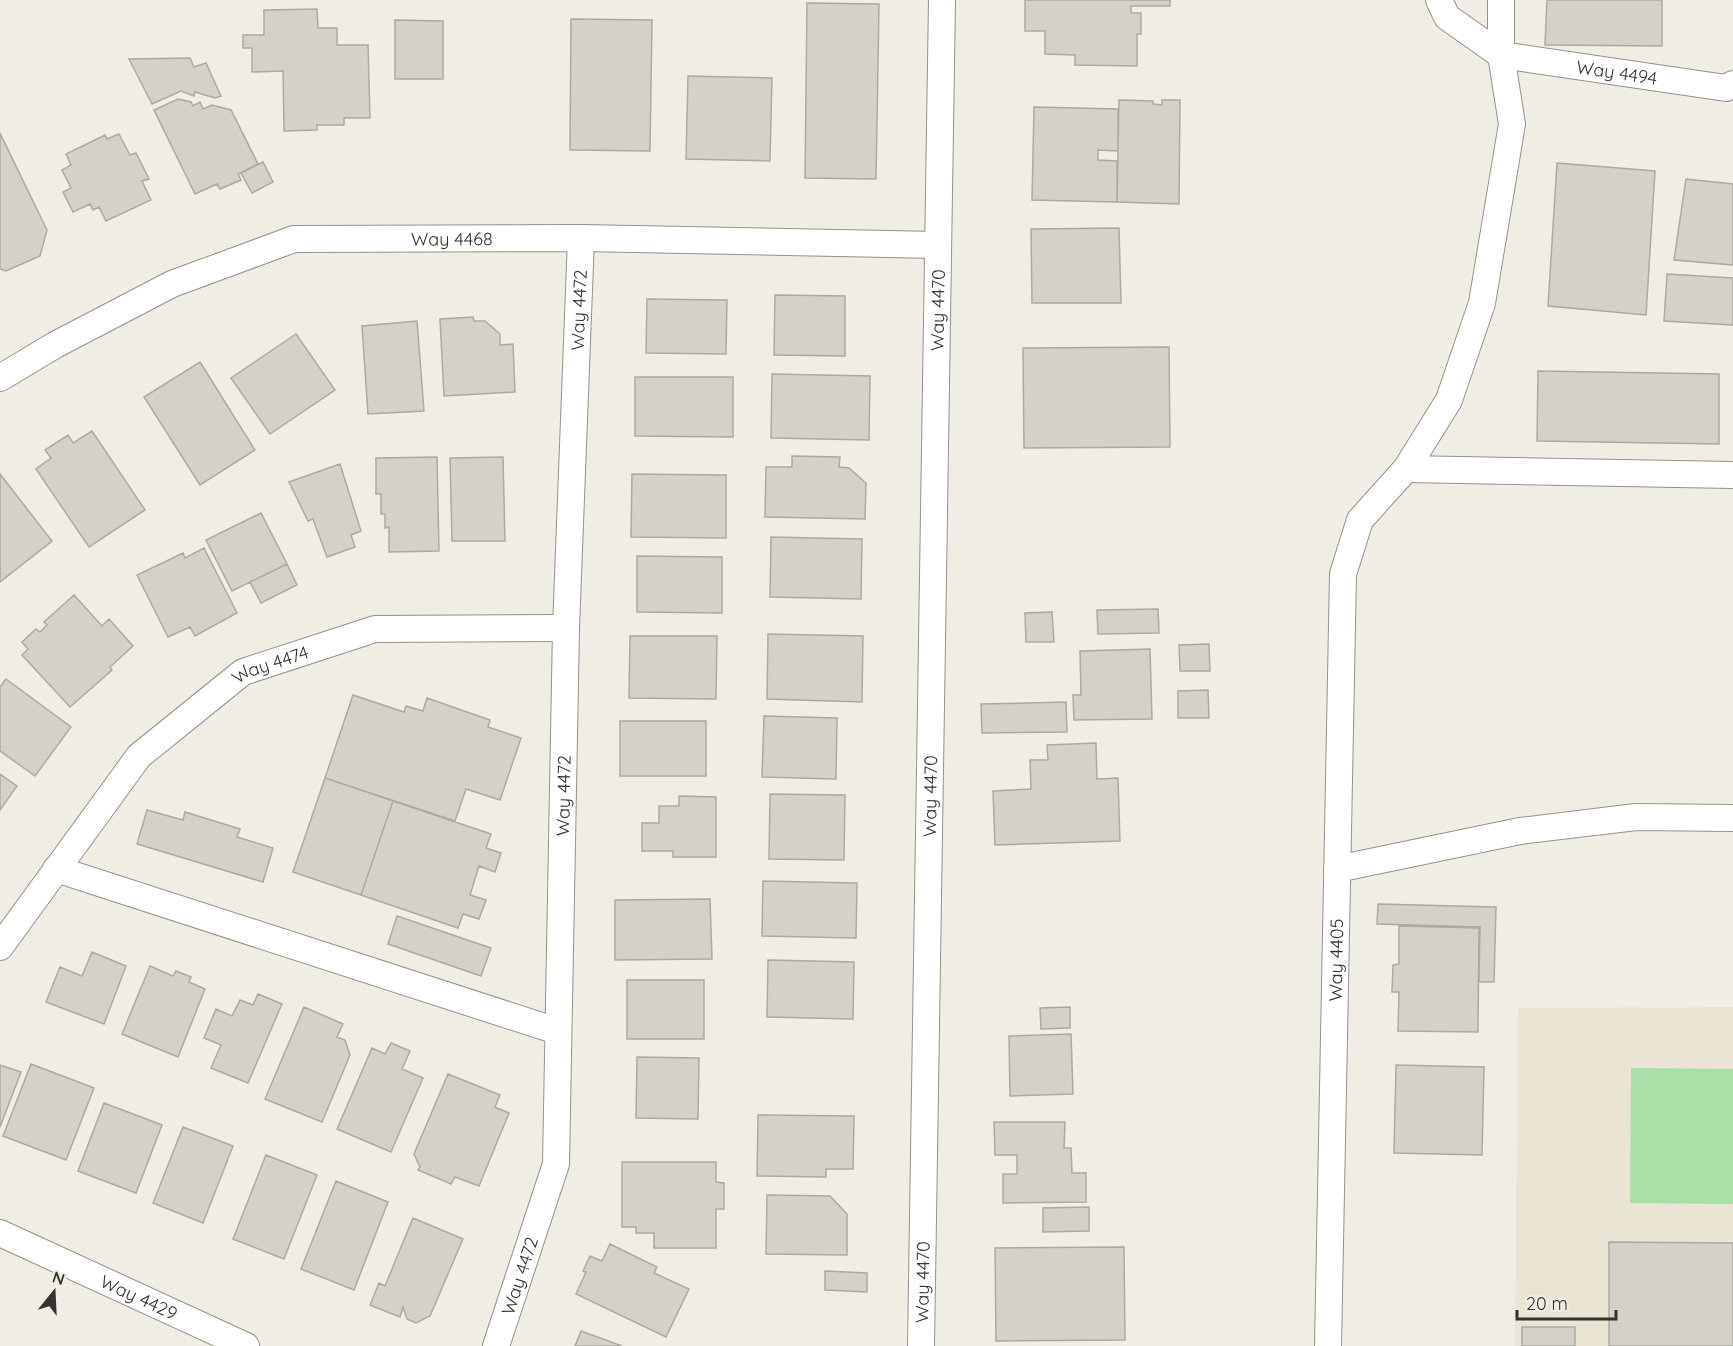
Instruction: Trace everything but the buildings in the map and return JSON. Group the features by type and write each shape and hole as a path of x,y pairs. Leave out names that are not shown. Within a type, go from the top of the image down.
{"street":[{"name":"Way 4470","path":"921,1346 942,0"},
{"path":"1439,0 1447,17 1501,55"},
{"name":"Way 4405","path":"1328,1346 1343,574 1360,520 1406,469 1449,400 1482,303 1512,124 1501,55 1501,0"},
{"name":"Way 4494","path":"1501,55 1726,87 1733,84"},
{"name":"Way 4468","path":"0,378 55,345 172,284 294,239 581,238 938,245"},
{"name":"Way 4472","path":"496,1346 556,1164 566,628 581,238"},
{"path":"1406,469 1733,475"},
{"name":"Way 4474","path":"0,947 139,756 243,672 375,629 566,628"},
{"path":"1337,869 1520,831 1636,817 1733,818"},
{"path":"56,869 557,1031"},
{"name":"Way 4429","path":"0,1233 233,1343"}],"shaded area":[{"path":"1733,1007 1733,1346 1515,1346 1518,1008"}],"green space":[{"path":"1631,1068 1733,1069 1733,1204 1630,1203"}]}
